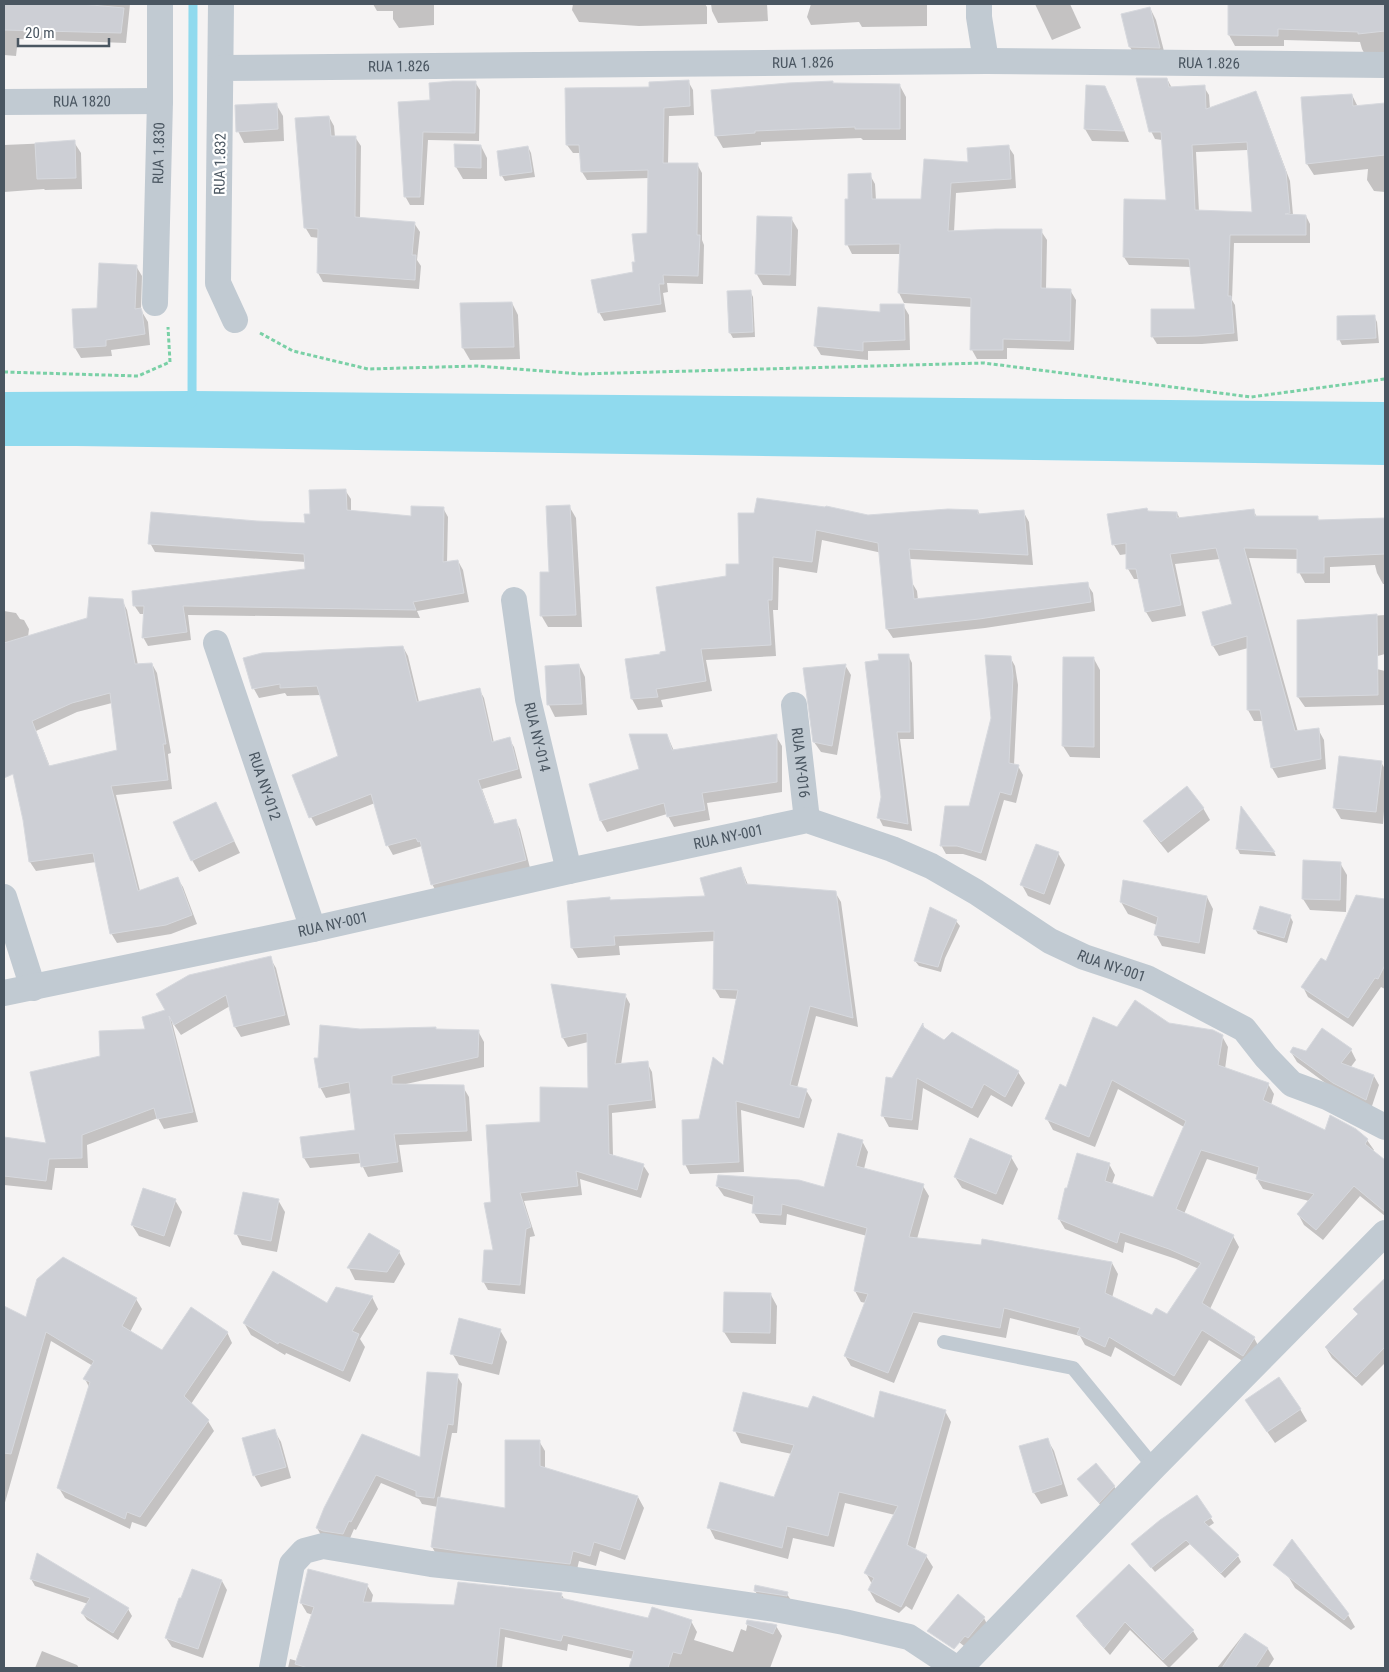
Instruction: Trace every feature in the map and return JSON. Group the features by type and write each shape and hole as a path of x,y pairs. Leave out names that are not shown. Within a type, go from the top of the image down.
{"street":[{"name":"RUA 1.830","path":"155,303 160,101 160,4"},
{"name":"RUA 1.832","path":"221,4 218,283 235,320"},
{"path":"979,4 979,17 986,61"},
{"name":"RUA 1.826","path":"221,68 986,61 1385,65"},
{"name":"RUA 1820","path":"4,102 160,101"},
{"name":"RUA NY-014","path":"514,600 528,699 570,871"},
{"name":"RUA NY-012","path":"216,643 314,929"},
{"name":"RUA NY-016","path":"794,706 807,820"},
{"name":"RUA NY-001","path":"4,993 314,929 807,820 892,849 931,866 976,892 1050,941 1084,958 1147,978 1244,1029 1266,1057 1292,1084 1327,1097 1385,1127"},
{"path":"4,897 33,988"},
{"path":"272,1668 292,1564 304,1551 323,1546 431,1564 590,1582 775,1609 844,1622 909,1636 958,1668 1385,1233"}],"lane":[{"path":"944,1342 1073,1368 1154,1467"}],"path":[{"path":"4,372 138,376 170,362 168,325 155,303"},
{"path":"235,320 292,351 368,369 476,366 581,374 984,364 1252,397 1385,379"}],"water":[{"path":"192,391 1385,402 1385,465 4,446 4,392"}],"building":[{"path":"4,4 81,4 124,8 121,33 4,30"},
{"path":"1228,4 1385,4 1385,31 1358,34 1358,32 1278,29 1278,36 1228,35"},
{"path":"1150,7 1160,48 1129,47 1121,14"},
{"path":"1136,78 1167,78 1169,87 1205,85 1206,109 1256,91 1286,172 1290,213 1285,214 1306,215 1306,235 1230,235 1228,296 1231,296 1234,333 1151,337 1151,309 1195,309 1189,259 1123,257 1124,199 1166,200 1161,132 1149,132","holes":["1247,142 1252,212 1195,210 1192,145"]},
{"path":"689,80 690,106 664,108 663,163 698,163 697,235 700,235 698,276 663,275 664,284 659,284 661,304 598,313 591,280 633,272 632,262 635,262 632,234 647,233 648,170 581,172 579,145 566,145 565,88 649,87 649,82"},
{"path":"476,81 475,133 423,132 420,197 404,197 398,102 430,100 429,83"},
{"path":"833,81 833,83 900,84 900,129 855,129 855,127 755,131 755,133 715,136 711,90"},
{"path":"1086,85 1105,86 1124,131 1084,129"},
{"path":"1352,94 1353,106 1385,103 1385,155 1306,164 1301,97"},
{"path":"277,103 278,129 236,132 235,105"},
{"path":"329,116 331,136 356,136 355,217 415,222 412,255 416,255 415,280 317,273 318,229 304,228 295,118"},
{"path":"75,140 76,178 37,179 35,143"},
{"path":"454,144 481,145 481,168 455,167"},
{"path":"1009,145 1011,179 951,183 948,231 1042,229 1041,288 1071,289 1070,341 1003,339 1003,350 970,350 971,298 898,293 900,244 845,245 845,199 848,199 848,174 871,173 872,199 921,199 924,159 968,162 967,148"},
{"path":"528,146 532,172 500,176 497,151"},
{"path":"757,216 792,217 790,275 755,274"},
{"path":"99,263 137,265 135,309 141,308 145,334 106,340 106,346 74,348 72,309 97,308"},
{"path":"751,290 753,332 729,333 727,291"},
{"path":"512,302 514,347 462,348 460,303"},
{"path":"880,304 904,304 905,340 863,342 863,351 814,346 818,307 880,312"},
{"path":"1375,315 1376,338 1337,340 1337,316"},
{"path":"346,489 347,510 411,516 411,506 444,507 443,562 458,560 464,593 413,602 416,610 183,606 187,632 142,638 144,606 133,606 132,591 305,569 304,554 148,544 151,512 305,523 304,514 310,514 309,490"},
{"path":"757,498 826,506 868,515 948,509 978,510 978,514 1024,510 1028,555 909,549 914,599 1088,582 1091,602 979,619 886,629 878,543 816,530 812,562 773,557 772,600 768,600 771,645 701,649 706,681 656,689 658,697 631,699 625,659 660,654 660,652 666,651 656,587 726,576 726,564 739,564 738,513 754,513"},
{"path":"570,505 576,615 540,616 540,572 549,572 546,506"},
{"path":"1147,508 1148,511 1177,512 1177,518 1254,509 1255,516 1318,516 1318,520 1385,518 1385,554 1324,557 1324,573 1297,573 1297,549 1244,548 1295,731 1319,728 1321,759 1271,768 1260,710 1247,710 1247,636 1212,646 1202,612 1232,604 1216,548 1170,554 1181,605 1145,612 1136,569 1126,569 1126,543 1112,545 1107,514"},
{"path":"89,597 123,599 135,664 152,663 166,744 163,744 168,780 111,786 138,891 178,877 192,915 166,925 110,934 93,853 29,862 23,820 13,774 4,778 4,643 87,618","holes":["110,693 117,750 49,766 32,721 72,703"]},
{"path":"1377,614 1378,695 1297,697 1297,620"},
{"path":"403,646 417,702 480,688 492,742 510,737 518,769 478,780 494,824 516,819 526,860 431,885 420,841 418,842 416,838 386,846 371,794 309,818 292,775 338,756 317,686 280,688 280,684 252,689 243,658 262,653"},
{"path":"878,654 909,654 910,732 897,732 908,824 877,818 881,797 865,662 879,660"},
{"path":"985,655 1011,656 1013,676 1009,763 1019,765 1011,795 1000,792 981,853 957,846 940,846 945,806 969,806 991,718"},
{"path":"1063,657 1094,657 1094,747 1062,746"},
{"path":"579,664 582,704 547,705 545,666"},
{"path":"846,664 832,746 813,742 803,668"},
{"path":"629,734 667,734 672,750 777,734 777,782 702,793 705,810 667,817 664,803 600,821 589,784 639,769"},
{"path":"1339,756 1382,761 1376,812 1333,808"},
{"path":"1187,786 1204,808 1161,842 1143,821"},
{"path":"216,802 234,841 191,861 173,822"},
{"path":"1241,806 1275,852 1236,849"},
{"path":"1036,844 1059,852 1044,894 1020,885"},
{"path":"1303,860 1341,862 1340,900 1302,899"},
{"path":"741,867 746,884 836,891 853,1018 810,1006 790,1085 807,1089 799,1118 736,1101 739,1162 683,1165 682,1120 699,1119 713,1057 723,1065 738,990 713,989 714,931 614,936 615,945 571,948 567,901 610,897 610,900 705,896 700,878"},
{"path":"1123,880 1207,896 1199,943 1154,935 1158,917 1120,902"},
{"path":"1356,895 1385,899 1385,965 1378,979 1375,978 1348,1018 1301,987 1321,958 1326,961"},
{"path":"1260,906 1291,915 1284,938 1253,929"},
{"path":"930,907 957,920 938,967 914,961"},
{"path":"271,956 285,1015 234,1027 226,995 174,1025 169,1016 193,1112 157,1119 154,1108 82,1135 82,1158 49,1159 46,1181 4,1176 4,1137 46,1143 30,1072 100,1056 99,1031 145,1029 142,1017 165,1010 156,994 189,975"},
{"path":"551,984 626,994 615,1064 648,1061 652,1100 608,1105 609,1154 644,1164 637,1190 576,1171 578,1186 520,1193 531,1227 526,1229 520,1285 482,1282 484,1250 493,1250 484,1203 491,1202 486,1125 540,1122 540,1087 588,1088 587,1033 562,1038"},
{"path":"1135,1000 1169,1023 1213,1030 1223,1035 1218,1065 1269,1083 1263,1100 1325,1130 1330,1115 1356,1129 1368,1139 1365,1144 1385,1160 1385,1212 1354,1186 1316,1230 1297,1214 1314,1194 1256,1179 1259,1167 1201,1150 1176,1209 1234,1235 1202,1303 1255,1337 1243,1356 1202,1330 1174,1376 1109,1337 1105,1347 1077,1334 1080,1328 1004,1308 1000,1328 913,1312 888,1373 844,1356 868,1294 854,1291 867,1228 782,1204 781,1215 752,1213 754,1196 716,1186 718,1175 799,1180 824,1187 838,1133 863,1140 856,1166 924,1184 909,1237 981,1245 982,1239 1112,1262 1105,1293 1152,1315 1156,1308 1167,1314 1201,1263 1169,1249 1120,1232 1117,1243 1058,1219 1065,1188 1067,1188 1077,1153 1110,1163 1105,1181 1153,1197 1186,1121 1112,1080 1089,1137 1045,1119 1060,1084 1066,1087 1093,1017 1117,1027"},
{"path":"923,1023 923,1027 944,1040 952,1032 1019,1071 1005,1097 984,1084 972,1108 917,1078 912,1120 881,1116 886,1077 892,1078"},
{"path":"320,1025 360,1029 436,1027 436,1029 479,1030 478,1057 392,1076 392,1084 464,1085 467,1131 394,1134 398,1162 361,1167 359,1153 303,1158 300,1137 355,1130 349,1082 319,1088 314,1058 318,1058"},
{"path":"1322,1028 1352,1049 1341,1063 1374,1075 1366,1100 1333,1083 1290,1052 1293,1047 1306,1051"},
{"path":"970,1138 1012,1156 996,1194 954,1177"},
{"path":"143,1188 176,1199 164,1236 131,1225"},
{"path":"243,1192 279,1199 271,1241 234,1234"},
{"path":"369,1233 400,1251 387,1272 347,1268"},
{"path":"63,1257 137,1298 122,1326 162,1350 191,1307 228,1332 184,1396 209,1420 140,1517 127,1512 125,1519 57,1488 90,1382 83,1379 94,1361 46,1332 11,1454 4,1453 4,1306 26,1317 37,1279"},
{"path":"273,1271 327,1303 336,1287 373,1296 352,1331 359,1334 343,1371 279,1342 278,1344 243,1323"},
{"path":"1385,1278 1385,1347 1356,1377 1325,1347 1358,1314 1353,1309"},
{"path":"724,1292 771,1293 770,1333 723,1332"},
{"path":"459,1318 501,1329 492,1364 450,1354"},
{"path":"427,1372 458,1374 453,1425 448,1424 434,1498 416,1496 416,1491 376,1475 343,1534 316,1528 324,1508 362,1434 420,1457"},
{"path":"1279,1377 1301,1409 1267,1432 1245,1400"},
{"path":"880,1391 946,1410 907,1545 927,1555 901,1607 868,1590 874,1578 864,1573 898,1506 839,1492 828,1536 787,1526 782,1548 707,1528 720,1482 774,1497 794,1445 733,1431 743,1392 808,1408 813,1396 874,1418"},
{"path":"275,1429 286,1467 253,1476 242,1438"},
{"path":"1048,1438 1062,1484 1033,1493 1019,1446"},
{"path":"505,1440 540,1440 540,1466 638,1496 620,1550 594,1542 590,1556 573,1551 570,1564 431,1547 438,1497 505,1508"},
{"path":"1096,1463 1115,1486 1099,1503 1077,1479"},
{"path":"1197,1495 1212,1517 1204,1522 1239,1555 1221,1573 1186,1540 1151,1568 1131,1544 1160,1520"},
{"path":"1292,1539 1349,1614 1344,1620 1273,1565"},
{"path":"37,1553 129,1608 113,1633 81,1613 90,1598 30,1579"},
{"path":"1129,1564 1194,1630 1163,1660 1125,1622 1104,1648 1076,1616"},
{"path":"192,1569 222,1580 198,1649 165,1638 179,1598 181,1598"},
{"path":"308,1569 368,1584 363,1602 454,1605 458,1582 562,1593 561,1598 648,1618 652,1607 692,1620 681,1654 673,1652 668,1668 629,1668 634,1651 563,1635 561,1641 500,1628 496,1668 308,1668 295,1664 314,1607 300,1603"},
{"path":"755,1585 788,1592 787,1596 754,1591"},
{"path":"958,1594 985,1617 968,1638 965,1636 954,1649 927,1631"},
{"path":"747,1620 777,1625 773,1634 746,1624"},
{"path":"1245,1633 1268,1648 1255,1668 1222,1668"}],"waterway":[{"path":"192,403 193,4"}]}
